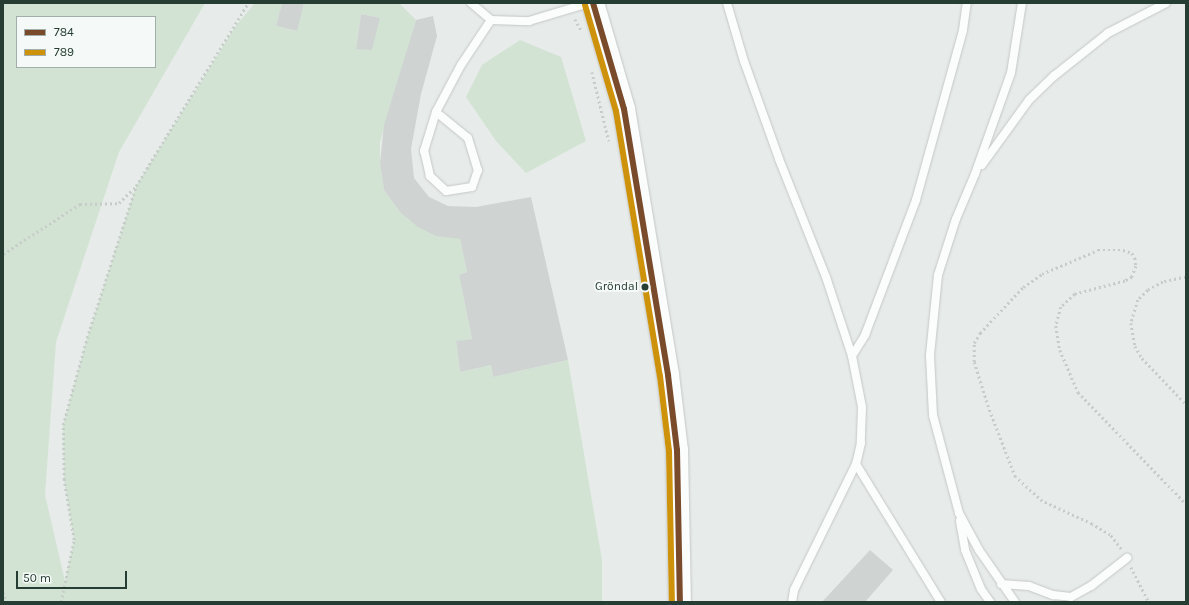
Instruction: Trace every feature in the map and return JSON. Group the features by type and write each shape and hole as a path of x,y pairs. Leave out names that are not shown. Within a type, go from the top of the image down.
{"main road":[{"path":"594,3 624,109 668,375 678,457 680,602"}],"lane":[{"path":"471,3 491,20 529,21 589,3"},
{"path":"727,3 744,61 779,159 826,277 852,356 859,387 863,423 856,464 794,590 792,602"},
{"path":"852,356 865,335 916,200 963,30 967,3"},
{"path":"990,602 981,589 965,550 959,513 934,422 930,355 938,275 956,219 975,174 1010,73 1022,3"},
{"path":"975,174 1009,125 1054,76 1108,33 1166,3"},
{"path":"436,112 468,138 478,170 472,187 446,191 430,176 424,151 436,112 461,65 491,20"},
{"path":"856,464 941,602"},
{"path":"959,513 1001,584 1015,602"},
{"path":"1001,584 1038,588 1060,596 1074,596 1091,586 1127,558"},
{"path":"1074,596 1081,602"}],"path":[{"path":"60,602 74,540 64,480 63,425 87,338 136,186 248,3"},
{"path":"569,9 584,36"},
{"path":"591,64 610,143"},
{"path":"3,254 80,204 119,202 136,186"},
{"path":"1150,602 1119,544 1110,535 1042,501 1015,477 990,414 974,362 974,343 980,333 1023,287 1042,274 1098,250 1124,250 1132,253 1135,258 1134,272 1128,279 1075,294 1061,307 1056,326 1060,350 1078,392 1087,403 1186,504"},
{"path":"1186,277 1163,282 1148,290 1138,300 1131,323 1135,346 1142,358 1186,404"},
{"path":"3,592 7,602"}],"green space":[{"path":"3,3 205,3 119,152 56,342 45,495 65,581 74,540 64,480 63,425 87,338 136,186 235,27 255,3 282,3 276,26 296,31 304,3 399,3 416,20 380,142 380,163 384,190 400,212 460,239 467,272 459,275 472,339 456,342 460,372 491,365 493,377 568,360 602,560 602,602 3,602","holes":["361,14 379,18 372,49 356,48"]},
{"path":"520,40 561,57 586,141 526,173 496,141 466,97 482,65"}],"building":[{"path":"282,3 304,3 297,31 276,26"},
{"path":"361,14 380,18 372,50 356,49"},
{"path":"433,16 437,36 421,94 411,149 414,178 429,197 448,206 476,207 531,197 568,360 493,377 491,365 460,372 456,341 472,339 459,275 467,272 460,239 436,236 418,227 400,212 384,190 380,163 384,125 416,20"},
{"path":"870,550 893,570 865,602 822,602"}],"transit line":[{"name":"784","path":"593,3 624,109 668,375 677,450 680,602"},
{"name":"789","path":"585,5 616,111 660,376 669,451 672,602"}],"place":[{"name":"Gröndal","path":"645,287"}]}
